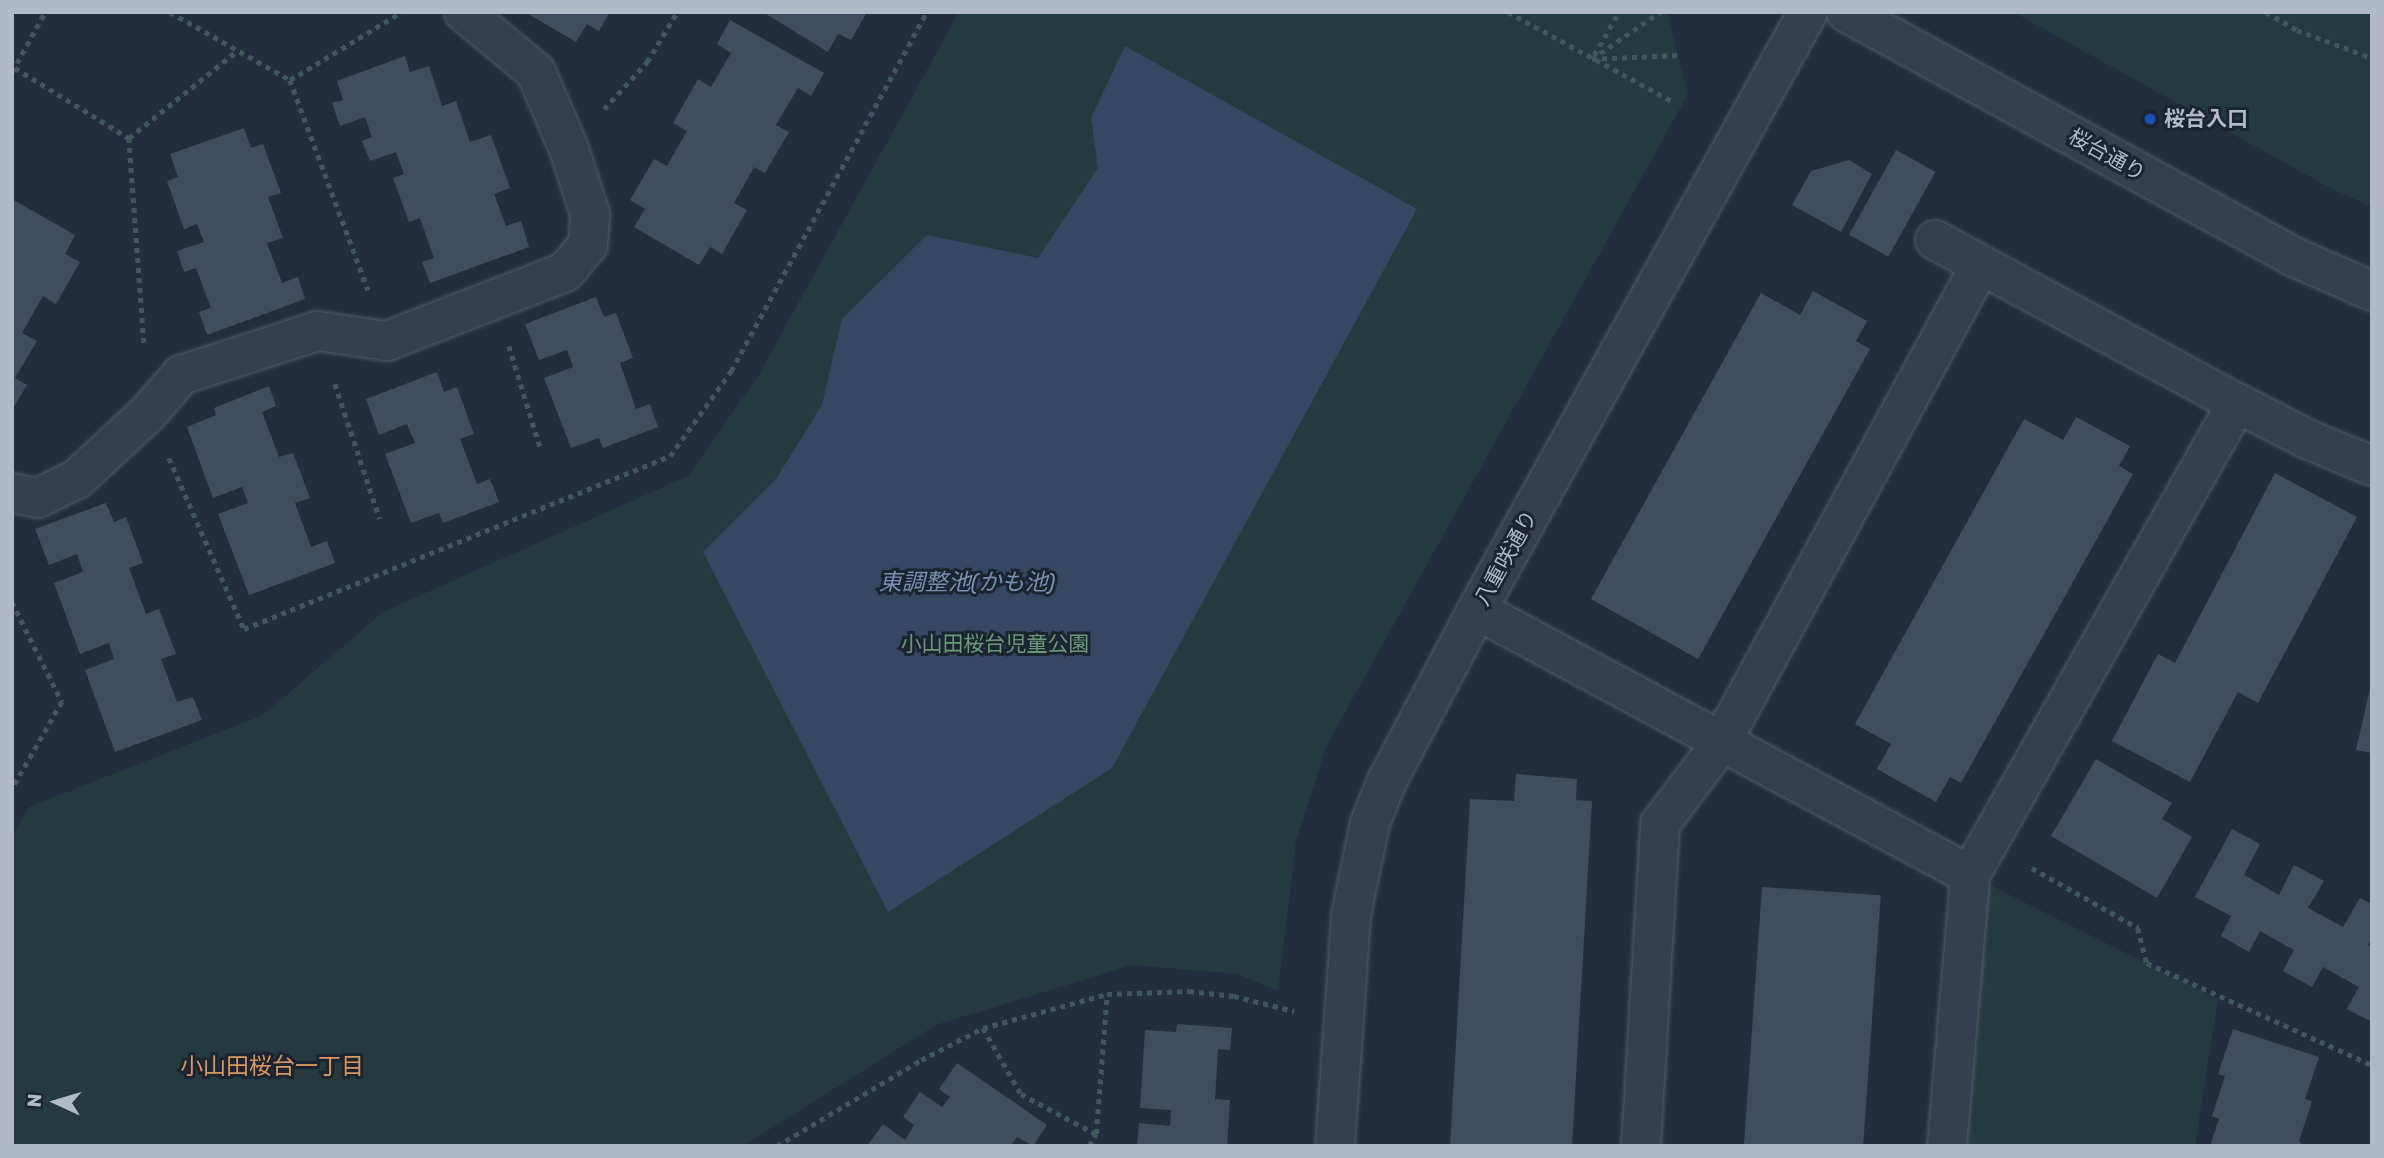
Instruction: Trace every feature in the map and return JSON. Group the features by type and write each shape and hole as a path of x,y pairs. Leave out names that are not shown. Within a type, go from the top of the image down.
{"street":[{"path":"12,492 38,498 76,479 149,412 181,375 317,331 387,341 495,302 565,272 588,245 590,214 569,149 536,72 464,12"},
{"name":"八重咲通り","path":"1335,1146 1352,915 1370,823 1406,739 1808,12"},
{"name":"桜台通り","path":"1846,12 2294,257 2372,290"},
{"path":"1936,240 1980,266 2307,439 2372,466"},
{"path":"1641,1146 1660,824 1721,743 1980,266"},
{"path":"1947,1146 1979,859 2237,402"},
{"path":"1477,610 1721,743 1979,859"}],"path":[{"path":"45,12 13,70 129,138"},
{"path":"170,12 290,80 387,341"},
{"path":"290,80 402,12"},
{"path":"569,149 647,62 677,12"},
{"path":"129,138 149,412 244,629 670,456 731,371 927,12"},
{"path":"1508,12 1672,101"},
{"path":"1591,59 1619,12"},
{"path":"1591,59 1660,12"},
{"path":"2266,12 2297,30 2372,58"},
{"path":"129,138 238,50"},
{"path":"1591,59 1679,55"},
{"path":"495,302 540,447"},
{"path":"317,331 380,519"},
{"path":"12,602 62,702 12,789"},
{"path":"1979,859 2138,928 2147,963 2372,1066"},
{"path":"777,1146 921,1060 983,1028 1107,994 1189,990 1234,996 1295,1011"},
{"path":"1089,1146 1096,1134 1107,994"},
{"path":"983,1028 1021,1094 1096,1134"}],"green space":[{"name":"小山田桜台児童公園","path":"959,12 1667,12 1688,94 1327,745 1296,841 1278,991 1237,974 1132,965 936,1025 743,1146 12,1146 12,836 29,807 263,715 383,612 688,476 758,376"},
{"path":"2013,12 2372,12 2372,207 2330,188"},
{"path":"1970,875 2218,999 2195,1146 1947,1146"}],"water":[{"name":"東調整池(かも池)","path":"1125,46 1417,209 1112,768 888,912 703,552 776,479 822,405 842,319 927,235 1038,258 1098,168 1091,118"}],"building":[{"path":"525,12 610,12 599,31 587,24 576,42"},
{"path":"763,12 867,12 851,40 838,34 828,52"},
{"path":"730,20 824,73 811,96 798,88 776,125 789,132 765,173 754,167 734,203 747,210 722,254 710,247 699,265 634,227 645,209 630,200 654,159 667,166 687,131 673,123 698,79 711,87 731,53 717,44"},
{"path":"405,56 410,72 429,66 442,106 456,101 470,142 491,135 510,188 494,194 506,226 521,221 529,247 430,283 422,262 434,258 420,218 409,222 393,178 404,174 396,152 370,161 362,141 372,137 365,117 340,126 332,103 343,100 337,81"},
{"path":"244,128 251,148 263,144 281,193 268,197 283,238 267,243 282,283 298,277 305,299 207,335 199,312 211,308 196,268 184,272 177,251 204,242 197,224 184,229 167,181 178,177 170,154"},
{"path":"1896,150 1935,172 1888,257 1849,235"},
{"path":"1849,160 1872,174 1841,232 1792,205 1811,171"},
{"path":"12,199 75,235 65,254 80,262 56,304 43,296 22,333 37,341 15,378 27,385 12,410"},
{"path":"1813,291 1867,321 1856,341 1870,349 1698,659 1591,599 1761,293 1800,315"},
{"path":"596,297 604,317 616,313 633,358 620,363 636,409 650,404 658,427 603,448 599,438 571,448 544,378 573,367 567,350 539,360 525,324"},
{"path":"437,372 444,392 457,387 474,434 460,439 477,484 490,479 499,502 443,523 439,513 411,523 385,454 415,443 407,424 379,435 366,399"},
{"path":"269,386 276,406 262,412 279,457 293,453 310,498 295,503 311,547 327,541 335,563 249,595 218,514 248,503 242,487 213,498 187,427 216,415 214,408"},
{"path":"2076,417 2130,446 2119,466 2133,474 1961,783 1950,777 1936,802 1877,769 1891,744 1855,724 2024,419 2063,440"},
{"path":"2275,473 2357,517 2258,703 2238,692 2190,782 2112,741 2158,654 2175,663"},
{"path":"106,503 114,522 126,517 143,563 129,568 146,614 159,609 176,654 161,659 177,702 193,697 202,720 115,752 85,670 114,659 109,643 80,654 54,583 83,572 77,554 49,565 35,529"},
{"path":"2372,684 2372,753 2356,750"},
{"path":"2096,759 2172,803 2162,819 2192,837 2157,898 2051,836"},
{"path":"1516,774 1577,779 1576,800 1592,801 1572,1146 1450,1146 1470,799 1514,801"},
{"path":"2232,829 2260,844 2244,875 2279,895 2294,865 2324,881 2308,908 2343,927 2360,898 2372,904 2372,938 2368,945 2372,947 2372,1022 2347,1009 2359,987 2323,967 2312,987 2283,971 2294,950 2260,931 2249,952 2221,936 2231,916 2195,897"},
{"path":"1762,887 1881,895 1863,1146 1744,1146"},
{"path":"1177,1024 1232,1028 1230,1050 1218,1049 1215,1099 1230,1100 1227,1146 1137,1146 1139,1123 1170,1126 1171,1110 1140,1108 1145,1030 1176,1032"},
{"path":"2233,1029 2319,1057 2305,1099 2312,1101 2299,1141 2304,1146 2210,1146 2219,1119 2212,1116 2225,1076 2218,1074"},
{"path":"957,1063 1047,1125 1033,1146 1017,1137 1011,1146 867,1146 883,1124 905,1140 914,1125 903,1117 920,1092 942,1107 950,1097 939,1089"}],"place":[{"name":"桜台入口","path":"2150,119"}],"district":[{"name":"小山田桜台一丁目","path":"272,1066"}]}
